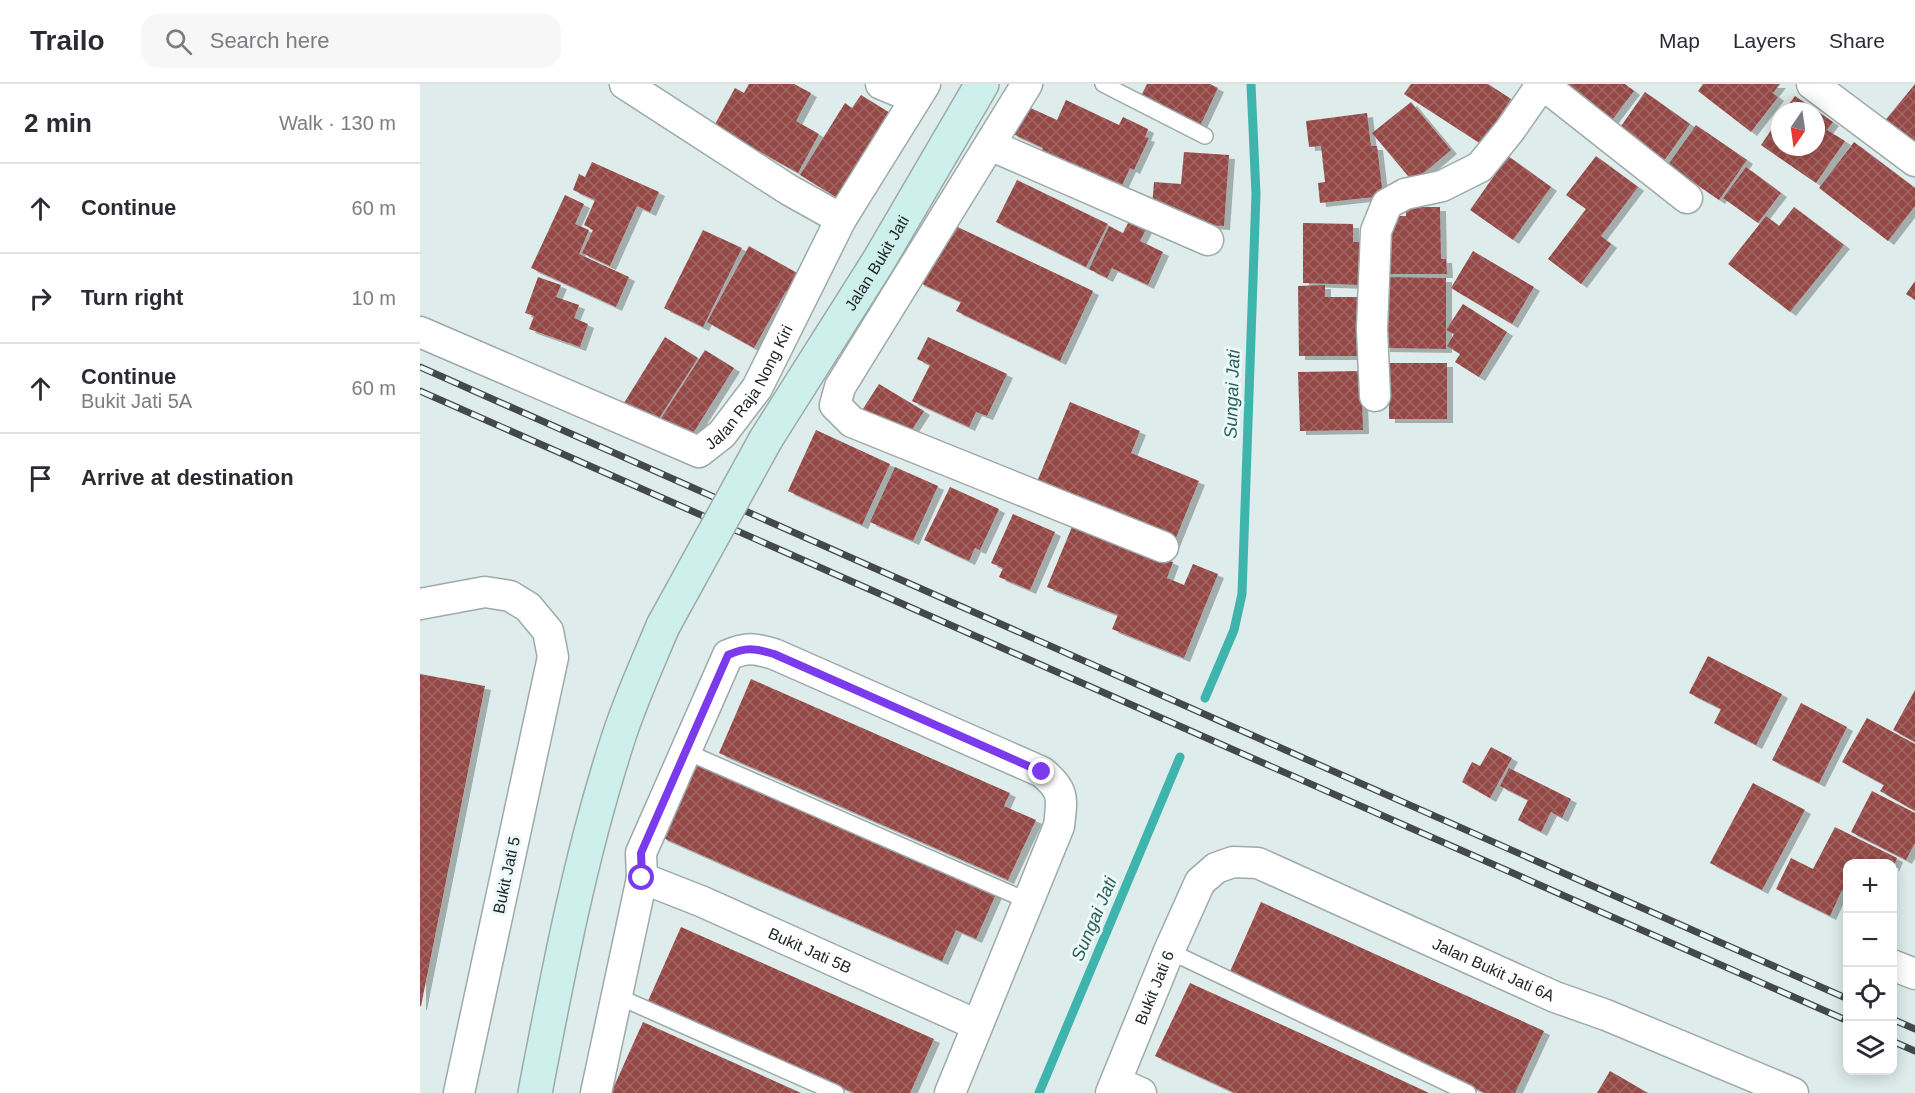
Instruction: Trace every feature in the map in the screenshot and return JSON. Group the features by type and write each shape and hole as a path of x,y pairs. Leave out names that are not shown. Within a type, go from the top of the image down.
{"street":[{"path":"625,84 789,190 841,219"},
{"path":"881,84 920,91"},
{"name":"Jalan Bukit Jati","path":"535,1093 550,1013 589,840 619,734 663,626 766,439 878,262 982,84"},
{"path":"1027,84 840,387 835,405 852,422 1163,547"},
{"path":"1812,84 1915,161"},
{"path":"1375,396 1372,329 1376,231 1387,204 1405,194 1442,186 1480,167 1510,130 1540,85 1555,94 1687,198"},
{"name":"Jalan Raja Nong Kiri","path":"420,332 699,452 722,434 757,388 841,219 920,91"},
{"path":"990,145 1208,240"},
{"name":"Bukit Jati 5","path":"420,604 485,592 510,596 528,607 548,631 553,657 459,1093"},
{"path":"596,1093 642,878 641,853 728,655 742,649 756,649 774,654 1042,772 1056,784 1062,800 1059,826 950,1093"},
{"name":"Jalan Bukit Jati 6A","path":"1200,882 1216,867 1233,862 1258,863 1555,997 1606,1015 1793,1093"},
{"name":"Bukit Jati 5B","path":"642,878 703,902 977,1025"},
{"name":"Bukit Jati 6","path":"1122,1089 1169,951 1200,882"},
{"path":"1897,967 1915,974"}],"lane":[{"path":"1103,84 1205,136"},
{"path":"687,752 1028,901"},
{"path":"1169,951 1468,1093"},
{"path":"617,996 836,1093"}],"building":[{"path":"749,84 794,84 811,93 796,121 819,134 798,173 714,126 735,88 744,93"},
{"path":"1147,84 1210,84 1218,88 1201,124 1141,96"},
{"path":"1411,84 1488,84 1511,99 1481,144 1404,94"},
{"path":"1564,84 1625,84 1634,91 1609,124"},
{"path":"1703,84 1780,84 1773,93 1778,97 1774,102 1771,102 1771,106 1751,132 1698,91"},
{"path":"1915,84 1915,148 1883,123"},
{"path":"1645,92 1690,124 1664,161 1619,129"},
{"path":"861,95 895,116 847,204 800,175 845,103 852,108"},
{"path":"1795,96 1804,102 1791,102"},
{"path":"1066,100 1119,125 1123,117 1148,129 1145,137 1149,138 1134,170 1130,168 1117,196 1038,159 1043,148 1011,133 1024,105 1057,120"},
{"path":"1411,102 1451,150 1413,182 1372,133"},
{"path":"1367,113 1371,146 1377,146 1383,196 1320,203 1318,183 1325,182 1321,146 1309,147 1306,121"},
{"path":"1825,117 1833,122 1827,130 1845,141 1816,183 1777,156 1825,156"},
{"path":"1696,125 1747,160 1719,200 1668,165"},
{"path":"1771,130 1771,152 1761,145"},
{"path":"1854,142 1915,188 1915,206 1888,241 1819,188"},
{"path":"1184,152 1229,155 1224,226 1179,223 1180,210 1152,207 1154,182 1181,184"},
{"path":"1508,156 1551,187 1513,240 1470,210"},
{"path":"1596,156 1638,187 1601,236 1611,244 1581,284 1548,259 1586,209 1566,195"},
{"path":"592,162 659,192 650,212 637,206 610,266 582,253 593,230 584,225 595,200 573,190 579,174 585,177"},
{"path":"1746,167 1781,193 1758,223 1723,198"},
{"path":"1017,180 1108,224 1086,267 996,222"},
{"path":"565,195 584,204 575,224 589,230 579,254 629,277 616,307 531,268"},
{"path":"1406,207 1440,207 1441,259 1446,259 1447,274 1381,274 1381,234 1391,234 1391,216 1406,216"},
{"path":"1794,207 1844,245 1790,312 1728,264 1766,216 1779,226"},
{"path":"1131,217 1148,225 1140,241 1163,252 1148,285 1112,268 1107,278 1089,269 1109,226 1123,233"},
{"path":"947,222 1093,291 1060,361 956,311 961,302 918,282"},
{"path":"1303,223 1353,224 1353,242 1363,242 1362,285 1303,283"},
{"path":"703,230 742,248 703,327 664,308"},
{"path":"749,246 806,278 796,297 786,291 754,348 707,322"},
{"path":"1473,251 1534,287 1512,324 1451,288"},
{"path":"538,277 561,285 556,297 579,305 574,318 588,324 580,347 529,329 534,316 525,313"},
{"path":"1385,277 1446,278 1446,349 1384,348"},
{"path":"1915,281 1915,300 1906,294"},
{"path":"1325,285 1325,297 1364,297 1365,356 1299,356 1298,286"},
{"path":"1463,304 1507,332 1479,377 1455,362 1460,354 1447,346 1454,334 1446,330"},
{"path":"665,337 698,358 656,423 624,403"},
{"path":"928,337 1007,374 987,416 976,412 969,427 912,401 930,365 917,359"},
{"path":"705,350 734,368 690,438 660,420"},
{"path":"1389,363 1447,363 1447,419 1389,419"},
{"path":"1361,371 1363,430 1300,431 1298,372"},
{"path":"879,384 924,411 904,442 859,415"},
{"path":"1070,402 1140,431 1131,453 1199,481 1173,545 1034,489"},
{"path":"816,430 890,464 862,525 788,491"},
{"path":"895,467 938,486 913,541 870,522"},
{"path":"950,487 999,509 980,550 975,548 969,561 924,540"},
{"path":"1013,514 1055,532 1030,590 999,577 1003,568 991,563"},
{"path":"1074,522 1173,562 1167,578 1184,585 1193,564 1218,574 1184,658 1112,629 1118,615 1047,587"},
{"path":"1708,656 1782,694 1756,745 1714,723 1721,709 1689,693"},
{"path":"420,674 485,686 421,1006 420,1006"},
{"path":"751,679 1010,793 1004,806 1036,820 1008,880 719,753"},
{"path":"1915,690 1915,742 1893,730"},
{"path":"1801,703 1847,727 1819,783 1772,760"},
{"path":"1867,718 1915,744 1915,811 1880,791 1884,785 1842,762"},
{"path":"1491,747 1512,758 1490,798 1462,782 1472,762 1480,766"},
{"path":"695,761 996,894 976,939 956,930 942,961 661,837"},
{"path":"1509,768 1571,799 1562,818 1551,812 1541,832 1518,820 1528,800 1500,786"},
{"path":"1753,783 1805,810 1762,890 1710,863"},
{"path":"1872,791 1915,813 1915,843 1906,860 1851,832"},
{"path":"1835,827 1897,858 1843,859 1843,890 1830,916 1776,889 1791,858 1813,869"},
{"path":"1261,902 1544,1031 1515,1093 1485,1093 1228,976"},
{"path":"681,927 934,1039 910,1093 854,1093 648,1001"},
{"path":"1190,983 1429,1093 1235,1093 1155,1056"},
{"path":"643,1022 801,1093 611,1093"},
{"path":"1610,1071 1648,1093 1597,1093"}],"waterway":[{"name":"Sungai Jati","path":"1205,698 1234,630 1242,594 1256,194 1251,84"},
{"name":"Sungai Jati","path":"1039,1093 1180,757"}],"railway":[{"path":"420,367 1843,997"},
{"path":"420,391 1843,1019"},
{"path":"1897,1021 1915,1029"},
{"path":"1897,1043 1915,1051"}],"route":[{"path":"642,878 641,853 728,655 742,649 756,649 774,654 1042,772"}]}
